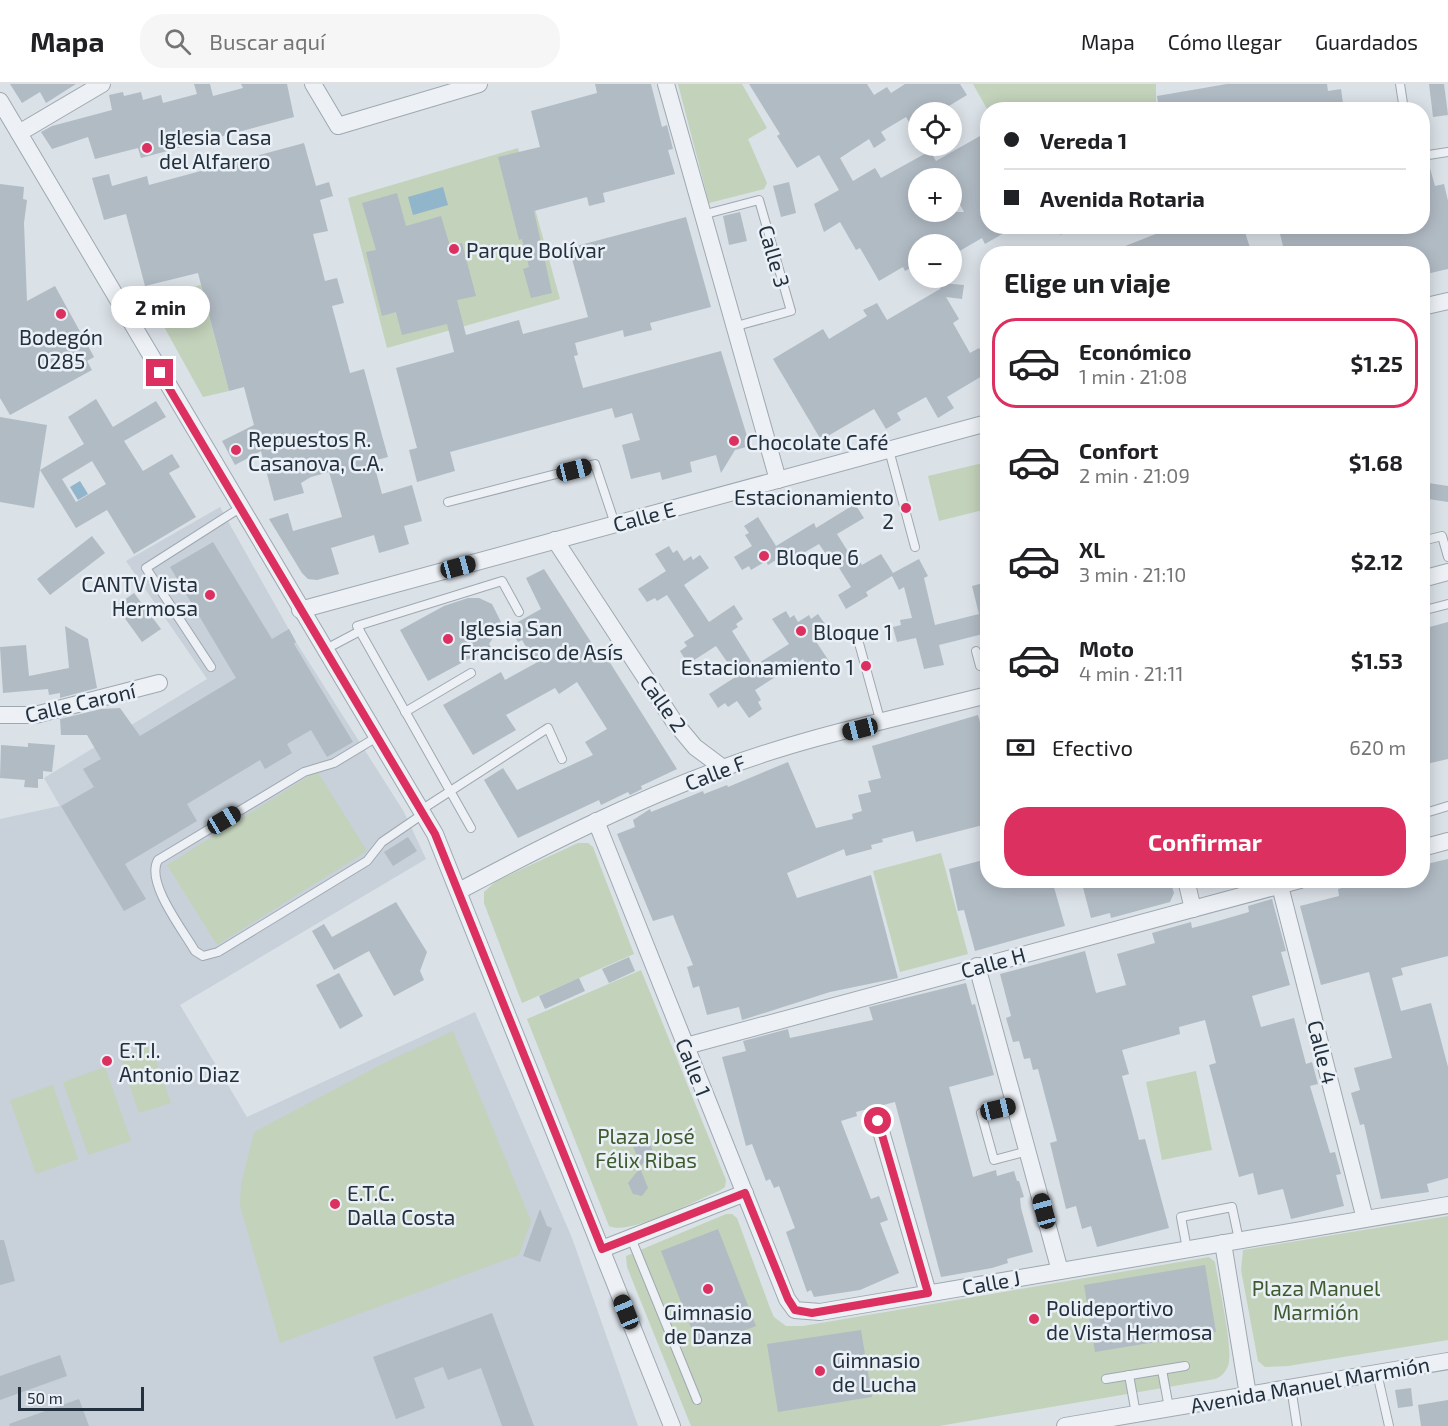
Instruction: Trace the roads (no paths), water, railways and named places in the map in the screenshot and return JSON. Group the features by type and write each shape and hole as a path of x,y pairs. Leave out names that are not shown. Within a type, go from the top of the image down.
{"street":[{"path":"19,133 102,84"},
{"path":"313,84 338,126 479,84"},
{"path":"666,84 701,215 778,480"},
{"path":"0,100 442,849 672,1426"},
{"path":"1430,305 1448,301"},
{"name":"Calle E","path":"300,610 980,425"},
{"name":"Calle 2","path":"555,540 675,723 695,747 723,768"},
{"path":"1430,577 1448,572"},
{"name":"Calle Caroní","path":"0,716 35,715 159,683"},
{"name":"Calle F","path":"459,891 596,821 723,768 780,749 980,697"},
{"name":"Calle 1","path":"596,821 788,1299 795,1310"},
{"path":"1430,846 1448,841"},
{"path":"1188,888 1193,909"},
{"name":"Calle H","path":"686,1046 1272,888"},
{"name":"Calle 4","path":"1281,888 1365,1219"},
{"path":"977,966 1060,1271"},
{"path":"878,1121 928,1293"},
{"path":"602,1249 745,1193"},
{"name":"Calle J","path":"795,1310 812,1313 1448,1205"},
{"path":"1231,1242 1248,1395"},
{"name":"Avenida Manuel Marmión","path":"1069,1426 1448,1361"}],"lane":[{"path":"1400,84 1403,102"},
{"path":"1430,155 1448,152"},
{"name":"Calle 3","path":"701,215 759,200 791,311 733,327"},
{"path":"889,450 915,547"},
{"path":"448,502 596,464 615,524"},
{"path":"211,667 146,568 240,508"},
{"path":"1430,539 1442,536 1448,557"},
{"path":"471,828 357,626 502,581 519,612"},
{"path":"1430,609 1448,604"},
{"path":"324,650 360,631"},
{"path":"857,636 881,723"},
{"path":"976,651 980,666"},
{"path":"405,712 471,673"},
{"path":"377,737 334,763 304,772 158,860 154,870 156,884 195,951 203,956 218,952 367,861 382,842 450,790 548,728 562,759"},
{"path":"1430,812 1448,806"},
{"path":"1015,1105 981,1113 994,1160 1028,1151"},
{"path":"1187,1249 1180,1217 1232,1207 1231,1242"},
{"path":"631,1238 697,1400"},
{"path":"1106,1379 1185,1366"},
{"path":"1162,1370 1169,1408"},
{"path":"1377,1373 1389,1426"},
{"path":"1129,1375 1136,1414"},
{"path":"1291,1387 1297,1426"}],"water":[{"path":"443,187 448,205 413,215 408,197"},
{"path":"80,481 88,494 78,500 70,487"}],"place":[{"name":"Iglesia Casa del Alfarero","path":"147,148"},
{"name":"Parque Bolívar","path":"454,249"},
{"name":"Bodegón 0285","path":"61,314"},
{"name":"Chocolate Café","path":"734,441"},
{"name":"Repuestos R. Casanova, C.A.","path":"236,450"},
{"name":"Estacionamiento 2","path":"906,508"},
{"name":"Bloque 6","path":"764,556"},
{"name":"CANTV Vista Hermosa","path":"210,595"},
{"name":"Bloque 1","path":"801,631"},
{"name":"Iglesia San Francisco de Asís","path":"448,639"},
{"name":"Estacionamiento 1","path":"866,666"},
{"name":"E.T.I. Antonio Diaz","path":"107,1061"},
{"name":"E.T.C. Dalla Costa","path":"335,1204"},
{"name":"Gimnasio de Danza","path":"708,1289"},
{"name":"Polideportivo de Vista Hermosa","path":"1034,1319"},
{"name":"Gimnasio de Lucha","path":"820,1371"}],"park label":[{"name":"Plaza José Félix Ribas","path":"646,1147"},
{"name":"Plaza Manuel Marmión","path":"1316,1299"}]}
